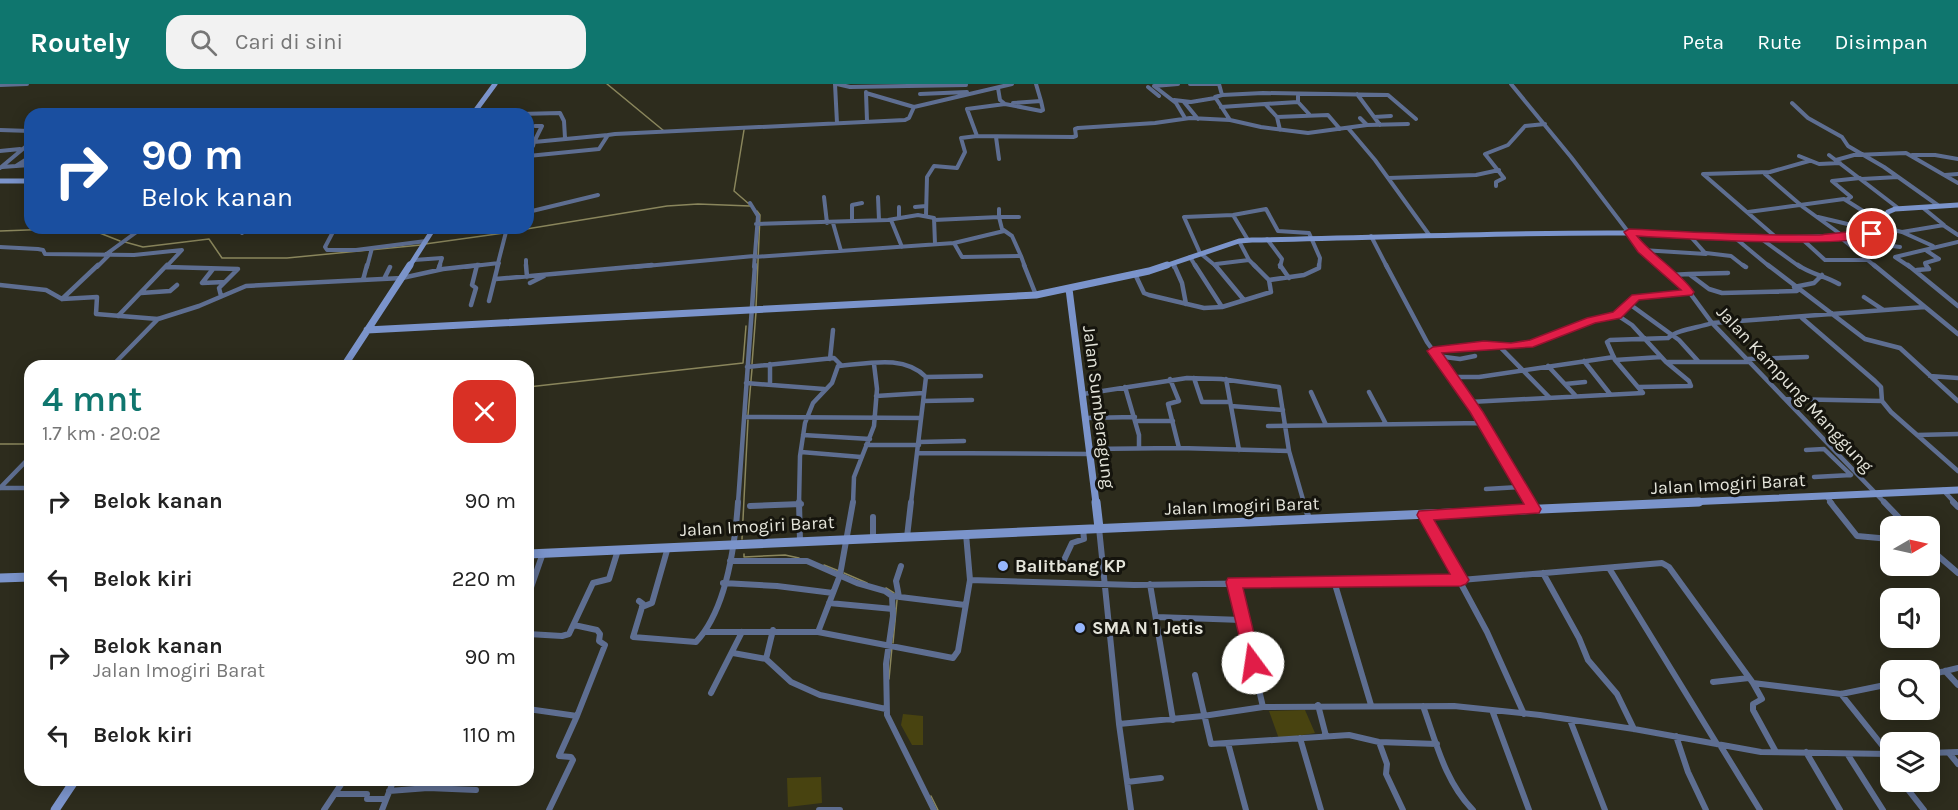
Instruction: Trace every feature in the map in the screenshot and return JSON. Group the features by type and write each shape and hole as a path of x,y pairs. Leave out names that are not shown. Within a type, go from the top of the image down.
{"street":[{"path":"0,90 9,84"},
{"path":"0,85 27,84"},
{"path":"477,108 495,84"},
{"path":"837,123 836,84 849,87 966,84 967,94 974,108"},
{"path":"866,93 914,107 1012,84"},
{"path":"998,88 1000,100 1005,104 1041,111 1043,110 1036,84"},
{"path":"1143,88 1178,84"},
{"path":"1190,84 1219,84 1222,95"},
{"name":"Jalan Kampung Manggung","path":"1511,84 1545,124 1642,250 1682,284 1712,322 1748,361 1897,516"},
{"path":"866,85 867,121"},
{"path":"919,85 921,106"},
{"path":"1154,86 1173,100 1185,118"},
{"path":"1148,87 1159,96"},
{"path":"1173,100 1184,102 1222,95 1263,93 1389,95 1416,119"},
{"path":"920,94 967,94"},
{"path":"1357,94 1380,125"},
{"path":"1298,95 1298,102 1309,114"},
{"path":"1215,98 1230,120"},
{"path":"977,136 967,110 1041,101"},
{"path":"1184,102 1198,119"},
{"path":"1221,107 1298,102"},
{"path":"1792,103 1808,118 1842,137 1847,145 1940,206"},
{"path":"1265,104 1276,117 1280,130"},
{"path":"534,142 657,131 907,119 914,107"},
{"path":"1276,117 1328,115 1334,112"},
{"path":"534,114 560,113 565,123 565,138"},
{"path":"1328,115 1340,129"},
{"path":"1374,117 1391,116"},
{"path":"926,215 927,177 934,166 957,168 965,151 960,139 977,136 1073,137 1076,136 1075,129 1078,128 1161,123 1185,118 1230,120 1308,133 1367,125 1408,124"},
{"path":"1360,118 1367,125"},
{"path":"1496,186 1496,181 1504,179 1485,154 1508,145 1525,126 1545,124"},
{"path":"534,127 542,126 534,142"},
{"path":"1348,128 1430,236"},
{"path":"0,132 24,131"},
{"path":"534,155 599,149 608,135"},
{"path":"996,137 999,159"},
{"path":"0,151 22,149"},
{"path":"0,167 22,149"},
{"path":"1798,156 1819,164 1838,162 1862,154 1904,153 1958,183"},
{"path":"1829,155 1898,208"},
{"path":"1910,155 1937,155 1958,159"},
{"path":"16,166 24,161"},
{"path":"1778,239 1703,174 1765,174 1791,170 1809,161"},
{"path":"0,167 24,165"},
{"path":"1388,178 1477,175 1499,170"},
{"path":"1765,174 1958,334"},
{"path":"1943,175 1958,174"},
{"path":"1748,212 1803,207 1846,200 1851,196 1832,181 1899,177"},
{"path":"0,181 24,181"},
{"path":"534,211 598,195"},
{"path":"824,197 827,223"},
{"path":"878,197 879,220"},
{"path":"1846,200 1880,227"},
{"path":"852,221 852,205 862,203"},
{"path":"368,330 1036,295 1069,290 1135,274 1248,240 1629,232 1802,239 1868,234 1880,227 1888,212 1898,208 1955,205 1958,210"},
{"path":"668,547 652,603 640,604 633,637 692,642 700,639 705,632 735,544 756,310 756,257 759,224 758,214 752,206"},
{"path":"915,207 926,206"},
{"path":"898,207 899,217"},
{"path":"1922,207 1942,221 1945,224 1943,225"},
{"path":"999,209 1001,227 1015,240 1036,295"},
{"path":"1244,300 1216,264 1200,253 1184,217 1233,215 1267,209 1278,231 1305,231 1313,237 1320,258 1319,268 1313,273 1269,280"},
{"path":"759,224 891,220 899,217 926,215 933,216 934,219 1020,217"},
{"path":"1233,215 1248,240"},
{"path":"1816,216 1902,231 1933,246"},
{"path":"934,219 935,244"},
{"path":"891,220 902,247"},
{"path":"833,223 841,251"},
{"path":"1902,231 1943,225 1958,235"},
{"path":"496,279 954,243 1004,231"},
{"path":"62,299 107,255 134,234"},
{"path":"332,234 325,247 327,250 371,250 426,242"},
{"path":"348,360 431,234"},
{"path":"1868,234 1885,245 1900,246"},
{"path":"489,301 506,236"},
{"path":"1371,236 1435,353 1470,402 1534,509"},
{"path":"1690,236 1706,253"},
{"path":"1734,237 1799,291 1870,341 1897,346 1958,401"},
{"path":"1760,238 1806,271 1822,275 1839,284"},
{"path":"1267,239 1282,259 1280,267 1288,278"},
{"path":"1802,239 1825,260 1867,260"},
{"path":"1135,274 1144,293 1149,296 1204,308 1222,307 1271,292 1269,280 1249,260 1239,242"},
{"path":"1958,242 1933,246 1927,251 1895,256 1917,270 1958,306"},
{"path":"954,243 962,257 1021,256"},
{"path":"0,247 39,249 45,254 56,255 134,255 183,250 118,315"},
{"path":"363,280 371,250"},
{"path":"1642,250 1731,256 1746,267"},
{"path":"1917,270 1929,269 1925,263 1939,259 1927,251"},
{"path":"1190,257 1222,307"},
{"path":"414,260 441,258 438,270"},
{"path":"526,260 526,277"},
{"path":"1216,264 1249,260"},
{"path":"0,285 46,290 62,299 97,297 96,314 158,320 199,306 220,294 248,286 402,278 438,270 499,263"},
{"path":"1173,264 1182,284 1186,304"},
{"path":"471,305 476,288 472,285 477,265"},
{"path":"166,267 238,269 219,288 220,294"},
{"path":"384,279 390,267"},
{"path":"213,269 202,283 226,282"},
{"path":"1670,275 1728,273"},
{"path":"530,283 548,274"},
{"path":"1689,274 1715,292 1799,291"},
{"path":"1794,287 1814,283 1816,278 1822,275"},
{"path":"141,292 170,291 177,285"},
{"name":"Jalan Sumberagung","path":"1069,290 1100,528"},
{"path":"1435,353 1484,345 1533,343 1591,321 1617,315 1636,297 1688,292"},
{"path":"1864,297 1882,309"},
{"path":"1628,303 1673,335 1698,361"},
{"path":"1470,402 1643,393 1615,358 1608,340 1668,338 1675,332 1694,330 1712,322 1802,318 1882,309 1925,307"},
{"path":"1617,315 1632,325 1666,362 1689,381 1691,386 1639,387"},
{"path":"1802,318 1879,384 1882,401 1958,471"},
{"path":"118,360 158,320"},
{"path":"1947,324 1958,324"},
{"path":"830,359 833,330"},
{"path":"1499,346 1549,397"},
{"path":"1435,353 1460,359 1475,356"},
{"path":"1454,377 1479,377 1615,358 1661,357"},
{"path":"1666,362 1748,361 1807,357"},
{"path":"751,366 830,359 838,360 842,364"},
{"path":"1584,361 1610,394"},
{"path":"800,541 803,435 812,403 824,389 831,385 837,367 842,364 904,363 926,377 981,376"},
{"path":"770,385 771,364"},
{"path":"818,632 841,572 853,508 854,477 870,439 875,420 874,364"},
{"path":"1548,366 1575,395"},
{"path":"1929,376 1958,378"},
{"path":"908,537 908,515 918,453 926,377"},
{"path":"1194,378 1202,402 1283,410"},
{"path":"1083,394 1170,379 1226,379 1279,384 1288,451 1309,519"},
{"path":"1170,379 1179,401 1168,404 1179,448"},
{"path":"1226,379 1239,450"},
{"path":"1565,384 1584,382"},
{"path":"750,383 824,389"},
{"path":"1125,387 1136,418 1139,448"},
{"path":"1311,392 1326,426"},
{"path":"1369,392 1386,424"},
{"path":"876,396 924,393"},
{"path":"1785,399 1882,401"},
{"path":"923,401 972,400"},
{"path":"746,417 875,420 921,418"},
{"path":"1086,418 1173,420"},
{"path":"1268,426 1483,423"},
{"path":"1917,435 1958,434"},
{"path":"803,435 870,439"},
{"path":"866,445 964,441"},
{"path":"918,453 1090,452 1139,448 1288,451"},
{"path":"1806,450 1833,448"},
{"path":"1824,449 1851,475"},
{"path":"801,452 861,457"},
{"path":"0,488 24,462"},
{"path":"1814,477 1858,475"},
{"path":"1486,489 1520,487"},
{"path":"0,488 24,488"},
{"path":"1943,490 1958,507"},
{"name":"Jalan Imogiri Barat","path":"534,554 1958,490"},
{"path":"1826,496 1857,536 1880,538"},
{"path":"750,506 801,504"},
{"path":"1424,515 1461,580 1524,714"},
{"path":"873,517 873,539"},
{"path":"1100,528 1119,724 1131,810"},
{"path":"1065,570 1064,560 1072,543 1084,539 1083,529"},
{"path":"705,632 773,630 818,632 953,658 958,651 970,580 966,534"},
{"path":"534,634 566,636 574,625 593,583 609,579 618,549"},
{"path":"534,579 543,554"},
{"path":"1940,556 1958,573"},
{"path":"730,561 801,560 841,572 857,583 885,591 896,597 904,596 964,605"},
{"path":"970,580 1150,584 1461,580 1666,564 1762,699 1753,704 1753,710 1776,752"},
{"path":"901,566 896,581 889,645 886,709 933,810"},
{"path":"1609,568 1760,810"},
{"path":"1543,573 1562,603 1588,660 1619,698 1634,729"},
{"path":"0,578 24,577"},
{"path":"1334,581 1371,705"},
{"path":"1234,582 1263,707"},
{"path":"723,583 777,586 833,593"},
{"path":"1150,584 1173,720"},
{"path":"829,603 893,609"},
{"path":"1156,617 1242,620"},
{"path":"549,810 573,760 571,756 559,756 605,645 599,641 600,634 597,630 574,625"},
{"path":"766,659 773,630"},
{"path":"711,693 742,632"},
{"path":"733,653 766,659 778,674 822,696 886,709"},
{"path":"1940,672 1958,668"},
{"path":"1945,671 1958,685"},
{"path":"1195,675 1210,742 1228,743 1349,735 1379,742 1437,744"},
{"path":"1713,682 1751,681 1841,694 1880,686"},
{"path":"1841,694 1880,746"},
{"path":"1318,705 1326,736"},
{"path":"1119,724 1173,720 1263,707 1423,706 1492,710 1570,720 1761,752 1880,755"},
{"path":"1423,706 1452,784 1459,796 1473,810"},
{"path":"534,710 577,716"},
{"path":"1492,710 1529,810"},
{"path":"1570,720 1605,810"},
{"path":"1676,736 1688,772 1706,810"},
{"path":"1300,738 1321,810"},
{"path":"1379,742 1387,764 1386,774 1403,810"},
{"path":"1228,743 1246,810"},
{"path":"1806,752 1840,810"},
{"path":"1954,753 1958,764"},
{"path":"1848,754 1883,810"},
{"path":"1127,782 1161,778"},
{"path":"56,810 71,786"},
{"path":"324,810 340,786"},
{"path":"382,810 391,786"},
{"path":"389,791 428,788 476,790"},
{"path":"1910,792 1924,810"},
{"path":"335,794 386,800"},
{"path":"819,810 840,810"}],"shaded area":[{"path":"1305,710 1315,733 1279,739 1269,711"},
{"path":"903,714 923,716 923,745 912,745 901,725"},
{"path":"821,777 822,803 788,807 787,778"}],"waterway":[{"path":"607,84 664,131"},
{"path":"744,130 734,191 749,204"},
{"path":"534,228 667,206 698,204 750,206"},
{"path":"756,307 760,215 757,211"},
{"path":"0,231 24,230"},
{"path":"102,234 120,241"},
{"path":"425,244 497,234"},
{"path":"125,242 143,247 209,239 222,258 287,258 421,245"},
{"path":"752,364 756,312"},
{"path":"534,386 743,363 746,326"},
{"path":"748,415 752,369"},
{"path":"742,539 748,420"},
{"path":"0,444 24,444"},
{"path":"744,554 744,557 785,555 799,558"},
{"path":"824,565 839,571"},
{"path":"844,573 867,583"},
{"path":"886,588 894,593"},
{"path":"893,643 897,600"},
{"path":"889,679 892,647"},
{"path":"931,796 938,810"}],"place":[{"name":"Balitbang KP","path":"1003,566"},
{"name":"SMA N 1 Jetis","path":"1080,628"}],"route":[{"path":"1253,663 1234,582 1461,580 1424,515 1534,509 1477,412 1454,377 1433,351 1484,345 1511,346 1533,343 1591,321 1617,315 1636,297 1688,292 1682,284 1642,250 1629,232 1782,239 1872,234"}]}
